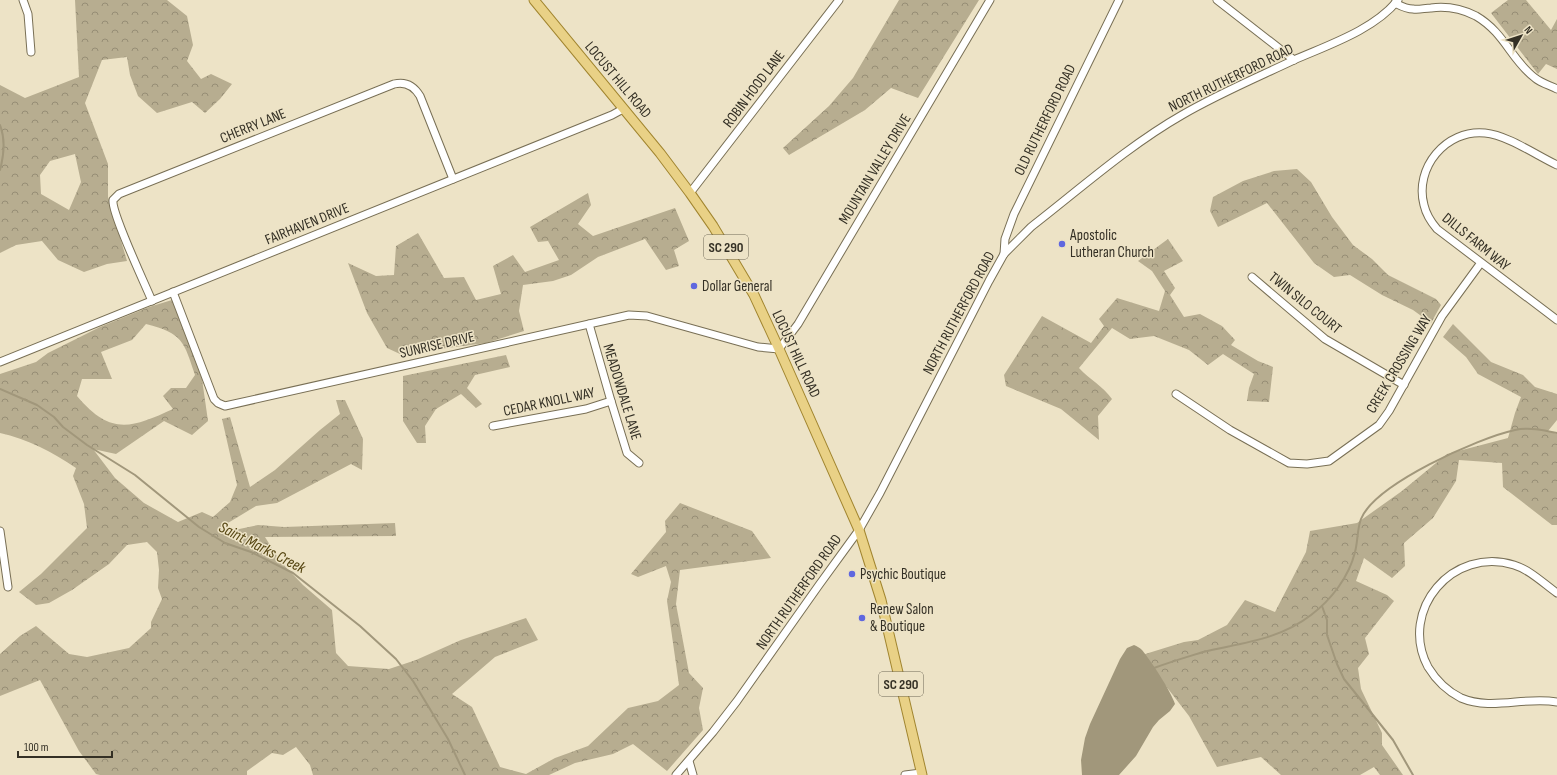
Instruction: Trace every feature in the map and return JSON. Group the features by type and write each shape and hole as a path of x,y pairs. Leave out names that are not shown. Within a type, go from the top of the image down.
{"main road":[{"name":"LOCUST HILL ROAD","path":"534,0 624,108 690,193 713,226 754,295 860,530 881,600 922,774"}],"street":[{"path":"23,0 28,14 30,52"},
{"name":"ROBIN HOOD LANE","path":"690,193 839,0"},
{"name":"MOUNTAIN VALLEY DRIVE","path":"779,349 798,324 990,0"},
{"name":"OLD RUTHERFORD ROAD","path":"1004,254 1005,239 1014,214 1119,0"},
{"path":"1217,0 1294,60"},
{"path":"1397,2 1414,10 1440,7 1452,8 1474,15 1485,22 1501,36 1531,75 1543,83 1557,89"},
{"name":"NORTH RUTHERFORD ROAD","path":"676,775 737,701 860,530 978,300 1004,254 1031,226 1160,128 1204,103 1294,60 1330,45 1369,24 1397,2"},
{"name":"CHERRY LANE","path":"152,301 118,222 113,200 119,194 180,169 394,84 402,83 414,88 420,96 453,179"},
{"name":"FAIRHAVEN DRIVE","path":"0,362 612,115 624,108"},
{"name":"DILLS FARM WAY","path":"1557,165 1501,137 1484,132 1476,132 1458,137 1443,146 1437,152 1427,168 1424,177 1422,196 1427,214 1440,232 1480,264 1557,320"},
{"name":"CREEK CROSSING WAY","path":"1176,394 1230,430 1288,464 1307,464 1329,461 1379,425 1389,411 1442,316 1480,264"},
{"name":"TWIN SILO COURT","path":"1252,277 1325,339 1404,385"},
{"name":"SUNRISE DRIVE","path":"173,292 214,399 220,405 226,406 623,316 638,315 758,347 779,349"},
{"name":"MEADOWDALE LANE","path":"589,324 610,402 627,453 640,463"},
{"name":"CEDAR KNOLL WAY","path":"493,426 586,410 610,402"},
{"path":"0,531 8,588"},
{"path":"1557,593 1525,570 1516,566 1498,562 1474,564 1453,573 1434,590 1424,608 1420,629 1422,651 1430,670 1443,686 1460,697 1469,701 1486,704 1541,700 1557,702"},
{"path":"689,760 693,775"},
{"path":"905,775 922,774"}],"green space":[{"path":"75,0 167,0 187,16 193,45 187,61 201,79 211,74 232,84 220,99 205,113 192,102 157,113 138,96 130,75 127,57 102,60 85,103 108,164 108,197 127,261 107,264 84,272 58,260 42,241 16,245 0,253 0,85 25,98 79,77","holes":["75,154 81,182 69,210 41,194 40,175 50,161"]},
{"path":"899,0 979,0 918,98 891,88 865,110 789,155 783,148 829,106 853,78"},
{"path":"1508,0 1526,0 1551,30 1557,19 1557,69 1546,64 1538,74 1491,13"},
{"path":"1297,169 1311,182 1332,217 1353,245 1372,259 1388,275 1436,299 1441,305 1431,323 1413,310 1382,295 1350,275 1334,277 1314,263 1267,203 1218,227 1210,211 1213,197 1243,181 1274,171"},
{"path":"588,193 591,205 578,224 593,236 675,208 689,241 674,250 679,266 666,270 645,239 598,257 571,275 553,281 523,285 519,311 524,331 486,343 400,354 387,348 367,313 348,263 376,276 394,275 396,246 418,233 444,278 464,277 476,300 501,294 493,266 513,255 525,272 559,260 548,241 538,242 530,227"},
{"path":"1168,239 1183,261 1164,271 1175,288 1170,295 1184,317 1200,314 1222,326 1235,340 1231,345 1258,361 1273,367 1269,402 1247,401 1249,388 1254,374 1223,354 1208,365 1189,350 1154,336 1130,339 1112,328 1079,368 1112,399 1098,416 1099,440 1061,409 1006,386 1004,375 1042,316 1091,343 1104,326 1099,319 1117,298 1159,311 1165,291 1152,271 1138,261"},
{"path":"172,300 202,379 208,421 192,435 164,421 116,454 93,449 115,478 144,503 178,522 202,512 213,517 230,502 237,485 222,419 230,417 250,487 275,470 340,414 336,400 345,400 363,439 362,470 351,464 277,503 256,506 223,526 225,532 258,525 284,527 395,523 396,536 265,537 280,561 303,585 332,610 336,653 348,666 389,669 416,660 461,640 526,618 538,640 495,657 452,694 472,707 500,767 526,774 555,758 588,746 628,708 658,701 679,685 667,601 671,582 666,566 638,577 631,574 666,532 665,521 680,503 752,531 771,558 680,570 676,604 689,673 703,688 699,708 703,730 667,771 633,744 613,754 575,763 549,775 313,775 310,765 296,747 283,755 272,753 247,771 247,775 96,774 79,751 40,680 0,696 0,654 20,636 36,626 69,654 87,657 129,648 151,628 151,622 162,599 158,588 159,570 157,552 147,542 127,545 109,564 72,590 49,603 36,605 19,592 41,574 87,528 84,504 73,476 76,468 40,447 0,433 0,374 36,362 48,353 100,327 149,307","holes":["146,324 158,327 175,335 180,340 188,354 195,375 186,388 171,388 163,396 173,409 144,421 121,425 111,423 89,409 77,396 82,379 112,379 101,352 132,340"]},
{"path":"1453,324 1491,362 1523,375 1535,387 1557,394 1557,420 1548,431 1557,434 1557,525 1552,525 1503,487 1502,463 1459,460 1456,481 1433,518 1404,543 1405,566 1392,578 1364,558 1356,581 1387,595 1394,601 1365,638 1369,654 1358,668 1361,689 1382,733 1382,745 1403,775 1380,775 1374,767 1360,775 1281,775 1261,757 1217,767 1189,716 1142,655 1184,642 1198,640 1227,625 1245,600 1275,612 1306,552 1310,531 1357,523 1402,491 1447,454 1508,438 1521,397 1478,374 1466,357 1443,337"},
{"path":"506,355 510,367 475,375 467,388 482,404 476,408 461,394 436,409 425,426 426,443 417,443 403,421 403,376"}],"shaded area":[{"path":"1134,645 1142,650 1150,661 1165,684 1175,704 1170,711 1153,727 1136,756 1119,775 1082,775 1081,760 1085,738 1090,724 1120,659 1127,648"}],"waterway":[{"path":"0,125 4,148 0,170"},
{"name":"Saint Marks Creek","path":"0,389 37,405 54,417 63,427 87,445 135,475 199,527 225,543 251,552 293,573 360,626 396,659 413,681 448,739 465,775"},
{"path":"1154,668 1203,652 1259,640 1286,630 1311,615 1332,595 1344,579 1355,552 1361,519 1370,505 1386,491 1429,464 1477,442 1515,430 1531,429 1557,433"},
{"path":"1322,606 1327,620 1327,635 1344,679 1393,740 1413,775"}],"place":[{"name":"Apostolic Lutheran Church","path":"1062,244"},
{"name":"Dollar General","path":"694,286"},
{"name":"Psychic Boutique","path":"852,574"},
{"name":"Renew Salon & Boutique","path":"862,618"}]}
